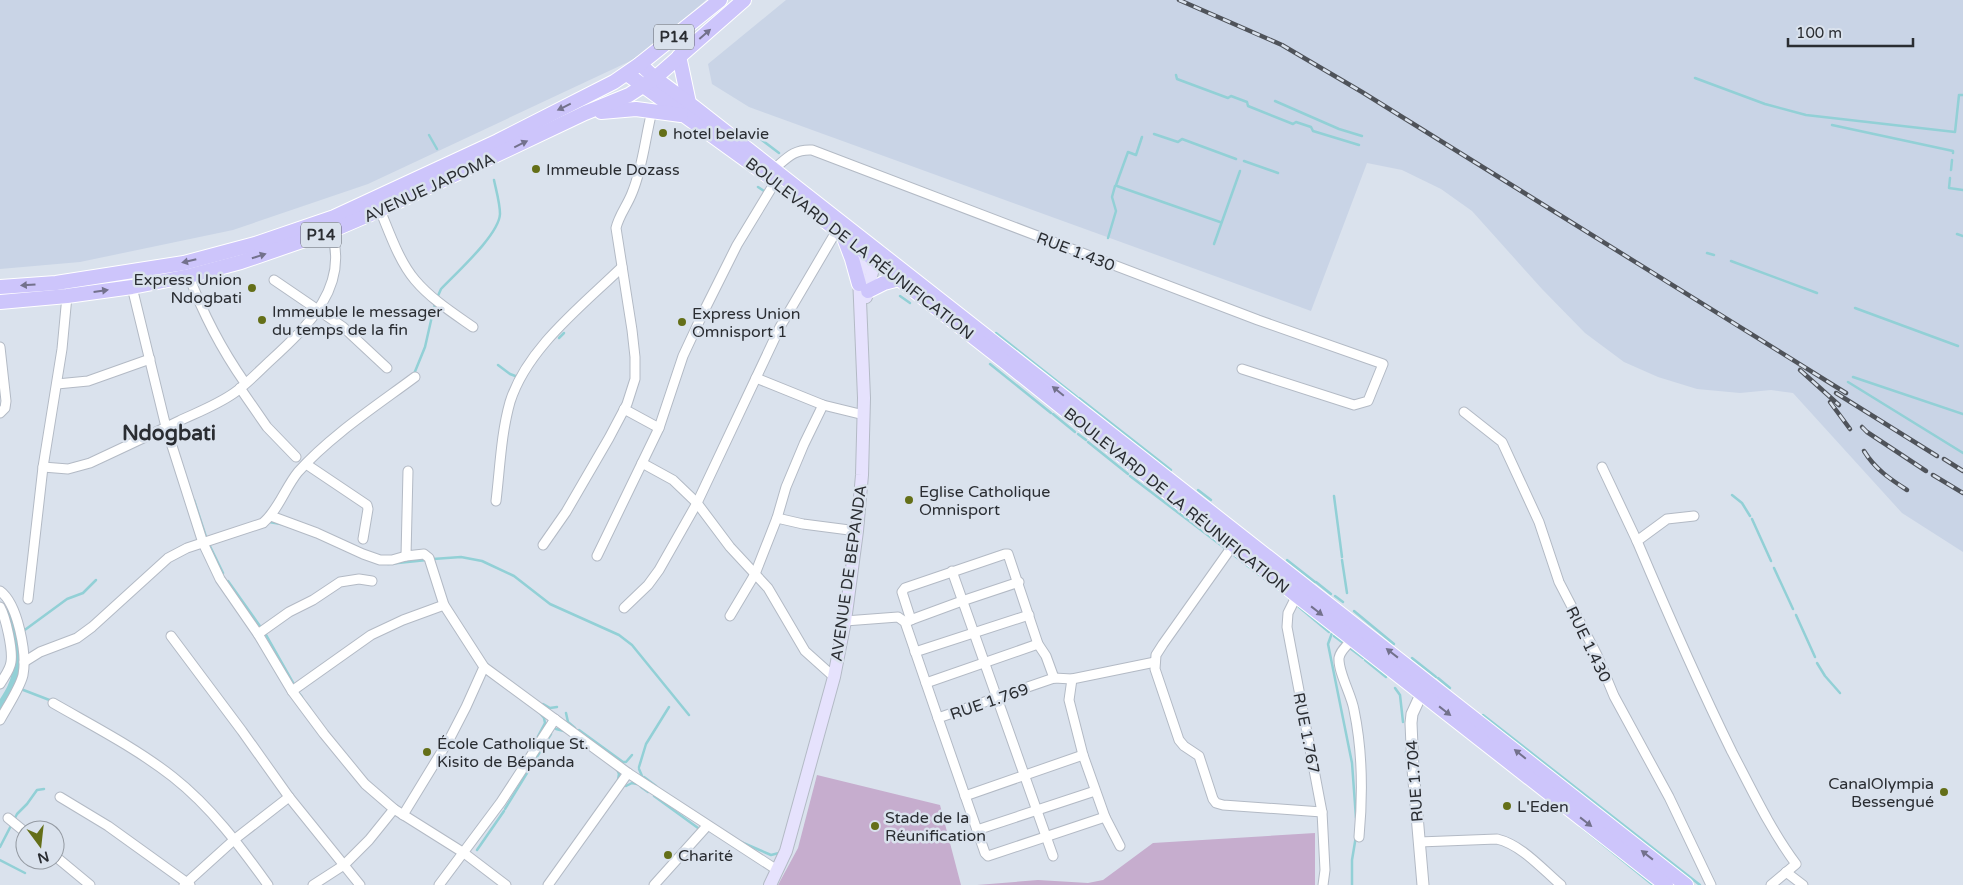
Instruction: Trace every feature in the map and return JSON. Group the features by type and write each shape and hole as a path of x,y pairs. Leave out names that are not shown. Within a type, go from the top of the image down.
{"main road":[{"name":"P14","path":"627,74 720,0"},
{"name":"P14","path":"643,86 655,78 744,0"},
{"path":"679,56 688,109"},
{"path":"640,64 688,109"},
{"path":"627,74 643,86 688,109"},
{"name":"AVENUE JAPOMA","path":"0,287 60,292 132,287 189,276 241,262 331,231 380,210 500,147 627,74"},
{"name":"AVENUE JAPOMA","path":"0,302 60,292 184,263 292,232 334,217 500,147 614,102 643,86"},
{"path":"584,113 621,110 688,109"},
{"name":"BOULEVARD DE LA RÉUNIFICATION","path":"688,109 777,175 839,233 874,253 899,279 1300,590 1353,639 1425,687 1666,885"},
{"path":"777,175 1237,540"},
{"path":"839,233 864,288 899,279"},
{"name":"AVENUE DE BEPANDA","path":"770,885 786,851 834,677 845,621 857,531 864,415 861,311 864,288 860,269 874,253"},
{"path":"1300,590 1686,885"}],"street":[{"path":"543,545 566,512 624,409 631,392 635,370 632,330 616,236 618,221 632,195 652,111"},
{"name":"RUE 1.430","path":"597,556 659,428 683,356 737,245 777,175 792,153 802,150 812,150 1258,320 1383,364 1368,400 1354,405 1242,369"},
{"path":"380,210 400,256 415,280 443,306 473,327"},
{"path":"43,467 74,468 90,463 213,405 243,386 284,348 319,310 332,281 336,260 336,247 331,231"},
{"path":"624,608 648,585 659,570 697,503 793,305 839,233"},
{"path":"496,501 505,423 510,402 520,376 538,351 622,267"},
{"path":"189,276 204,314 267,427 296,457"},
{"path":"274,280 343,327 387,368"},
{"path":"132,287 166,427 203,543 220,579 258,634 292,691 365,784 394,809 464,854 506,885"},
{"path":"28,600 43,467 62,349 60,292"},
{"path":"0,348 6,401 5,408 0,413"},
{"path":"57,384 88,381 150,359"},
{"path":"24,662 40,652 77,638 92,627 168,558 187,548 263,523 271,516 292,481 306,464 350,425 415,377"},
{"path":"756,378 823,405 864,415"},
{"path":"730,616 755,574 777,518 786,487 823,405"},
{"path":"624,409 659,428"},
{"name":"RUE 1.430","path":"1464,412 1502,442 1539,522 1559,582 1597,655 1614,696 1669,797 1711,885"},
{"path":"642,463 672,480 697,503 730,546 774,596 806,651 834,677"},
{"path":"306,464 367,505 363,539"},
{"path":"1602,467 1637,541 1702,690 1762,811 1783,847 1796,864 1771,885"},
{"path":"406,556 408,472"},
{"path":"271,516 380,560 392,560 406,556 427,556 444,605 484,667 628,772 707,826 777,870"},
{"path":"1637,541 1667,519 1694,516"},
{"path":"777,518 803,524 857,531"},
{"path":"1237,540 1156,655 1155,669 1179,740 1184,746 1199,756 1216,803 1322,812"},
{"path":"938,718 915,652 902,590 952,571 1005,554 1010,556 1038,644 1046,656 1054,678"},
{"path":"952,571 1053,856"},
{"path":"258,634 289,612 313,600 340,582 359,579 372,581"},
{"path":"845,621 898,617 908,621 962,600 1019,582"},
{"name":"RUE 1.767","path":"1300,590 1288,612 1287,627 1322,812 1325,870 1323,885"},
{"path":"0,591 11,604 24,653 22,676 0,720"},
{"path":"292,691 371,635 403,620 444,605"},
{"path":"0,607 7,628 11,656 9,667 0,684"},
{"path":"915,652 1029,615"},
{"path":"171,636 289,798 360,885"},
{"path":"1353,639 1343,651 1339,660 1354,708 1361,752 1363,775 1359,838"},
{"path":"926,683 1038,644"},
{"name":"RUE 1.769","path":"1046,837 988,856 985,853 938,718 1054,678 1072,679 1154,662"},
{"path":"403,815 454,730 484,667"},
{"path":"1072,679 1070,705 1083,755 1105,817 1120,846"},
{"name":"RUE 1.704","path":"1423,885 1411,723 1412,714 1425,687"},
{"path":"52,703 114,738 173,777 235,839 268,885"},
{"path":"440,885 501,802 555,719"},
{"path":"965,796 1083,755"},
{"path":"548,885 628,772"},
{"path":"977,830 1095,791"},
{"path":"60,797 108,826 187,884 235,839 289,798"},
{"path":"313,885 344,865 369,840 394,809"},
{"path":"1046,837 1105,817"},
{"path":"8,818 15,824"},
{"path":"654,885 707,826"},
{"path":"1419,842 1497,839 1504,841 1523,853 1561,885"},
{"path":"65,864 90,885"},
{"path":"1786,872 1803,885"},
{"path":"1787,885 1795,879"}],"shaded area":[{"path":"0,0 706,0 641,56 368,184 233,230 80,262 0,269"},
{"path":"786,0 1963,0 1963,552 1902,513 1793,393 1771,390 1740,393 1697,389 1658,377 1624,362 1585,333 1542,289 1472,211 1441,189 1402,170 1367,163 1311,311 749,107 712,84 708,64"},
{"name":"Stade de la Réunification","path":"817,775 940,805 961,885 778,885 798,848"},
{"name":"Stade de la Réunification","path":"1315,833 1315,885 977,885 1038,880 1088,883 1103,880 1153,843"}],"waterway":[{"path":"1176,75 1177,79 1228,98 1231,96 1247,102 1248,106 1293,124 1296,122 1311,127 1313,131 1359,145"},
{"path":"1695,78 1765,104 1806,115 1955,132 1959,95 1963,95"},
{"path":"1275,101 1339,129 1362,136"},
{"path":"1832,125 1953,151 1953,153"},
{"path":"754,134 779,153"},
{"path":"1154,134 1178,142 1182,139 1236,159"},
{"path":"429,135 437,149"},
{"path":"1116,185 1128,152 1136,155 1142,137"},
{"path":"1951,170 1952,160"},
{"path":"1244,161 1278,173"},
{"path":"1214,244 1240,171"},
{"path":"1950,178 1949,188 1963,190"},
{"path":"437,298 441,289 485,243 498,223 500,210 494,180"},
{"path":"1108,238 1116,211 1112,197 1115,186"},
{"path":"1117,186 1220,222"},
{"path":"758,187 764,191"},
{"path":"1957,234 1963,236"},
{"path":"1707,253 1714,255"},
{"path":"1731,261 1817,293"},
{"path":"900,296 910,303"},
{"path":"414,374 425,347 435,303"},
{"path":"1855,308 1958,346"},
{"path":"559,338 564,333"},
{"path":"996,333 1077,397"},
{"path":"990,364 1051,413"},
{"path":"498,365 510,374 518,377"},
{"path":"1853,377 1963,414"},
{"path":"1848,382 1963,453"},
{"path":"1079,398 1171,470"},
{"path":"1053,414 1075,432"},
{"path":"1078,434 1086,440"},
{"path":"1088,442 1128,474"},
{"path":"1130,476 1226,549"},
{"path":"1198,490 1211,500"},
{"path":"1732,495 1742,503 1750,516"},
{"path":"1334,496 1342,557"},
{"path":"194,500 207,540 223,573"},
{"path":"1752,519 1771,561"},
{"path":"269,522 281,524"},
{"path":"1231,553 1293,601"},
{"path":"433,559 461,557 482,561 514,576 550,604 619,635 632,645 689,715"},
{"path":"388,564 427,560"},
{"path":"1287,560 1315,582"},
{"path":"1342,560 1347,593"},
{"path":"1774,568 1793,609"},
{"path":"22,632 67,599 83,593 96,580"},
{"path":"228,581 262,629"},
{"path":"1316,582 1331,594"},
{"path":"1335,596 1343,602"},
{"path":"1299,607 1329,632"},
{"path":"1354,611 1394,644"},
{"path":"0,707 12,687 18,660 16,631 10,613"},
{"path":"1796,615 1815,657"},
{"path":"265,633 295,686"},
{"path":"1332,633 1328,644 1352,763 1356,818"},
{"path":"1334,636 1363,658"},
{"path":"1412,658 1436,677"},
{"path":"1365,660 1386,677"},
{"path":"1817,663 1825,676 1840,693"},
{"path":"1438,678 1450,688"},
{"path":"13,686 52,701"},
{"path":"1395,688 1400,695 1403,722"},
{"path":"298,692 302,697"},
{"path":"306,703 310,708"},
{"path":"543,704 550,708 557,707"},
{"path":"639,767 646,744 669,707"},
{"path":"535,742 545,723 544,718 539,712"},
{"path":"566,713 568,722 575,728"},
{"path":"1483,715 1700,885"},
{"path":"556,729 564,731"},
{"path":"579,730 623,762 626,762 632,755"},
{"path":"505,809 551,734"},
{"path":"1406,752 1407,761"},
{"path":"617,769 619,774 618,780"},
{"path":"639,769 642,776"},
{"path":"644,777 656,786"},
{"path":"626,786 632,783 637,784"},
{"path":"641,787 648,792"},
{"path":"0,847 17,814 37,790 44,789"},
{"path":"654,796 698,828"},
{"path":"477,850 504,811"},
{"path":"1580,826 1653,885"},
{"path":"1352,885 1352,860 1356,836"},
{"path":"741,842 771,855 779,853"},
{"path":"0,860 25,873"}],"railway":[{"path":"1179,0 1282,45 1362,92 1846,393"},
{"path":"1800,370 1839,405"},
{"path":"1836,393 1937,456"},
{"path":"1830,402 1850,429"},
{"path":"1862,427 1926,471"},
{"path":"1864,451 1889,478 1907,490"},
{"path":"1944,459 1963,471"},
{"path":"1933,475 1963,493"}],"place":[{"name":"hotel belavie","path":"663,133"},
{"name":"Immeuble Dozass","path":"536,169"},
{"name":"Express Union Ndogbati","path":"252,288"},
{"name":"Immeuble le messager du temps de la fin","path":"262,320"},
{"name":"Express Union Omnisport 1","path":"682,322"},
{"name":"Eglise Catholique Omnisport","path":"909,500"},
{"name":"École Catholique St. Kisito de Bépanda","path":"427,752"},
{"name":"CanalOlympia Bessengué","path":"1944,792"},
{"name":"L'Eden","path":"1507,806"},
{"name":"Stade de la Réunification","path":"875,826"},
{"name":"Charité","path":"668,855"}],"district":[{"name":"Ndogbati","path":"169,433"}]}
